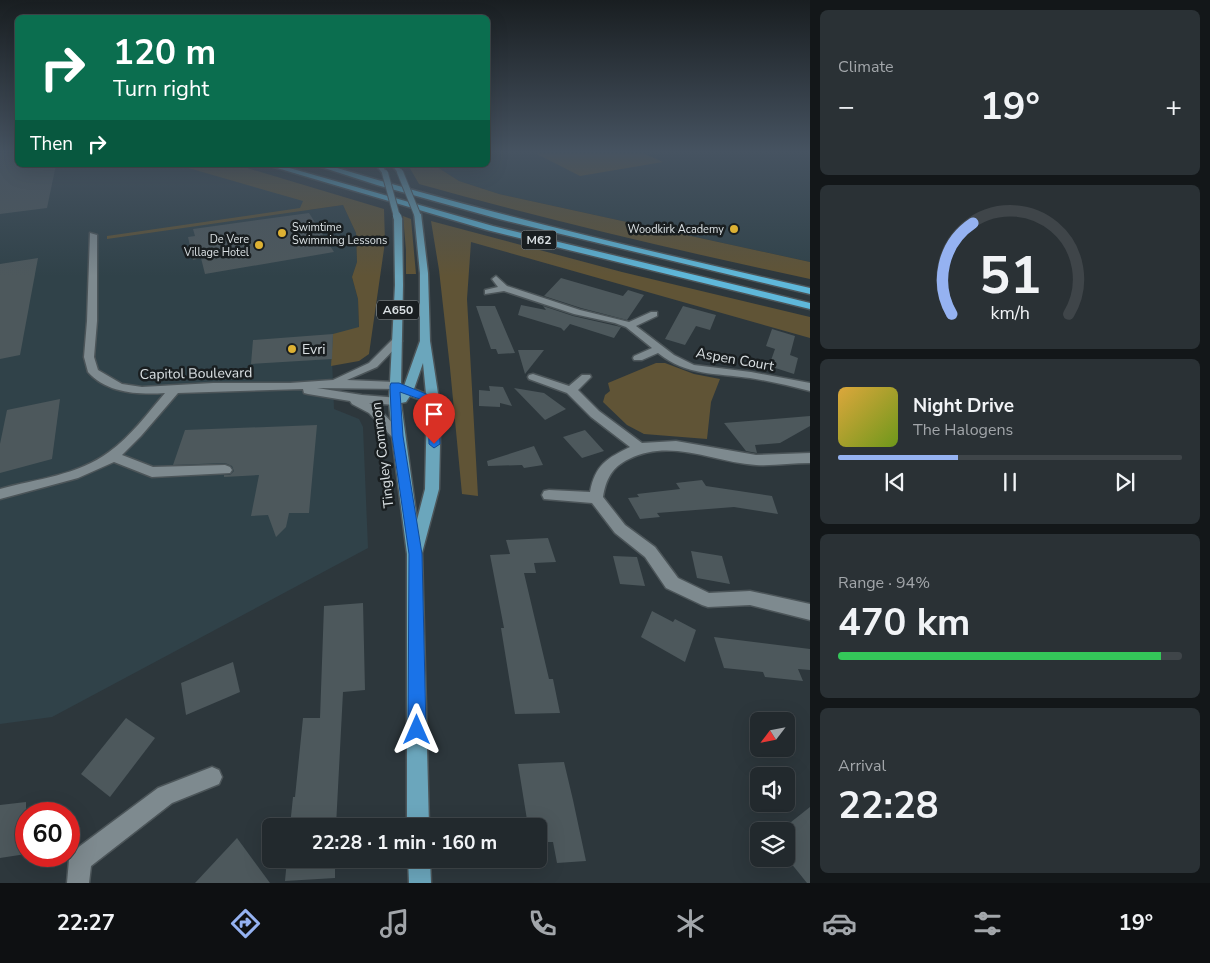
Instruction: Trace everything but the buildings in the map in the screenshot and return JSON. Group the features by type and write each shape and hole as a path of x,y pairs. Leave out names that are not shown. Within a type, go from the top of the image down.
{"highway":[{"name":"M62","path":"373,194 490,228 810,306"},
{"name":"M62","path":"420,194 496,216 662,258 810,291"}],"main road":[{"name":"Tingley Common","path":"391,194 398,219 399,284 395,401 398,436 416,554 418,818"},
{"name":"Tingley Common","path":"408,194 416,214 424,273 425,341 433,400 434,444 432,489 416,554"},
{"path":"395,401 402,399 408,391 425,341"},
{"path":"395,386 433,400"},
{"path":"419,868 420,883"}],"street":[{"name":"Capitol Boulevard","path":"93,235 92,321 89,357 93,372 119,387 142,391 173,391 214,387 290,387 331,383 395,386"},
{"path":"496,279 504,288"},
{"name":"Aspen Court","path":"488,292 504,288 577,312 629,325 659,349 692,368 751,375 810,387"},
{"path":"629,325 654,314"},
{"name":"Capitol Boulevard","path":"331,383 361,372 373,365 396,341"},
{"path":"638,358 659,349"},
{"path":"534,377 570,390 608,426 640,448"},
{"path":"570,390 586,377"},
{"name":"Capitol Boulevard","path":"290,387 395,401"},
{"path":"0,494 87,470 112,456 141,429 173,391"},
{"name":"Capitol Boulevard","path":"340,395 362,403 373,410 398,436"},
{"path":"810,458 756,460 676,445 640,448 613,461 599,480 596,498 620,529 650,552 672,583 708,600 750,598 810,612"},
{"path":"112,456 152,472 225,470"},
{"path":"550,495 596,498"},
{"path":"78,883 80,860 165,796 212,777"}],"shaded area":[{"path":"0,194 284,194 304,200 310,210 343,205 356,233 357,262 352,277 358,299 359,328 332,359 334,409 359,419 363,427 368,548 52,717 0,724"},
{"path":"279,194 335,194 384,209 385,242 369,354 359,361 331,366 333,334 359,327 358,299 352,277 357,262 356,233 343,205 107,239 107,236 300,208 303,201"},
{"path":"457,194 500,194 810,262 810,279 614,235"},
{"path":"500,194 810,194 810,262"},
{"path":"403,216 411,219 416,274 406,274"},
{"path":"431,221 622,272 810,317 810,338 471,242 467,299 478,496 462,494 439,270"},
{"path":"656,363 665,363 694,374 720,379 711,402 707,439 644,434 627,425 603,402 605,395 610,391 608,383"}],"place":[{"name":"Woodkirk Academy","path":"734,229"},
{"name":"Swimtime Swimming Lessons","path":"282,233"},
{"name":"De Vere Village Hotel","path":"259,245"},
{"name":"Evri","path":"292,349"}],"route":[{"path":"417,730 416,554 398,436 395,386 433,400 434,444"}]}
